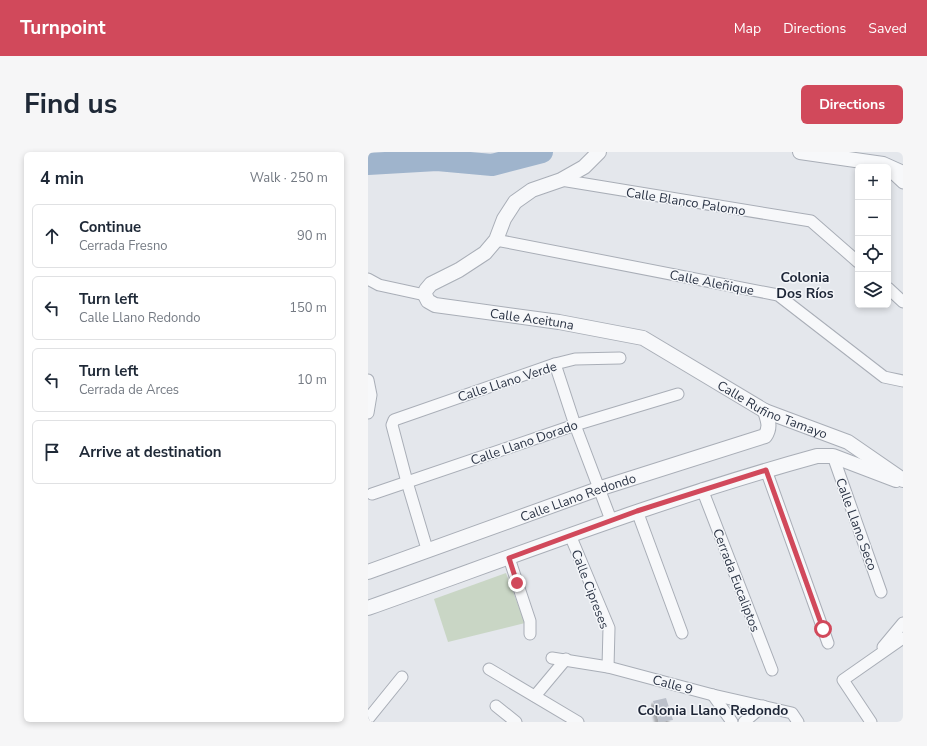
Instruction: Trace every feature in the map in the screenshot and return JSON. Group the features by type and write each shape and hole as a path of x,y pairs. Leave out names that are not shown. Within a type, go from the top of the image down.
{"street":[{"path":"368,279 379,285 425,295 426,290 431,284 459,270 485,253 496,240 504,219 515,202 532,190 561,180 584,167 599,152"},
{"path":"800,152 869,164"},
{"path":"891,169 903,173"},
{"path":"891,172 903,183"},
{"name":"Calle Blanco Palomo","path":"561,180 811,221 855,259"},
{"name":"Calle Aleñique","path":"496,240 778,295 884,378 903,381"},
{"path":"891,291 903,302"},
{"name":"Calle Aceituna","path":"425,295 428,301 435,304 559,322 643,338"},
{"name":"Calle Rufino Tamayo","path":"643,338 765,411 848,442 903,481"},
{"name":"Calle Llano Verde","path":"407,482 392,425 397,418 555,364 575,359 620,358"},
{"path":"555,364 575,425 611,520"},
{"path":"368,380 371,395 368,413"},
{"name":"Calle Llano Dorado","path":"372,494 575,425 678,394"},
{"name":"Calle Llano Redondo","path":"368,572 427,549 598,489 765,436 769,425 765,411"},
{"path":"368,608 637,511 702,489 817,456 833,456 892,480 903,481"},
{"name":"Calle Llano Seco","path":"833,456 881,592"},
{"path":"766,470 828,643"},
{"path":"407,482 427,549"},
{"name":"Cerrada Eucaliptos","path":"702,489 772,670"},
{"path":"637,511 682,633"},
{"name":"Calle Cipreses","path":"570,535 608,628 608,667"},
{"path":"509,558 530,621 530,634"},
{"path":"872,659 903,623"},
{"path":"871,722 843,680 903,638"},
{"name":"Calle 9","path":"552,658 566,659 608,667 714,695 763,706 795,718"},
{"path":"535,696 566,659"},
{"path":"489,669 578,722"},
{"path":"368,719 402,677"},
{"path":"714,695 732,722"},
{"path":"496,706 516,722"},
{"path":"744,722 763,706"}],"green space":[{"path":"506,573 525,623 448,642 434,599"}],"building":[{"path":"666,698 673,720 659,722 653,701"}],"waterway":[{"path":"368,164 437,160 492,165 542,152"}],"district":[{"name":"Colonia Dos Ríos","path":"805,286"},
{"name":"Colonia Llano Redondo","path":"713,710"}],"route":[{"path":"517,583 509,558 637,511 702,489 766,470 823,629"}]}
